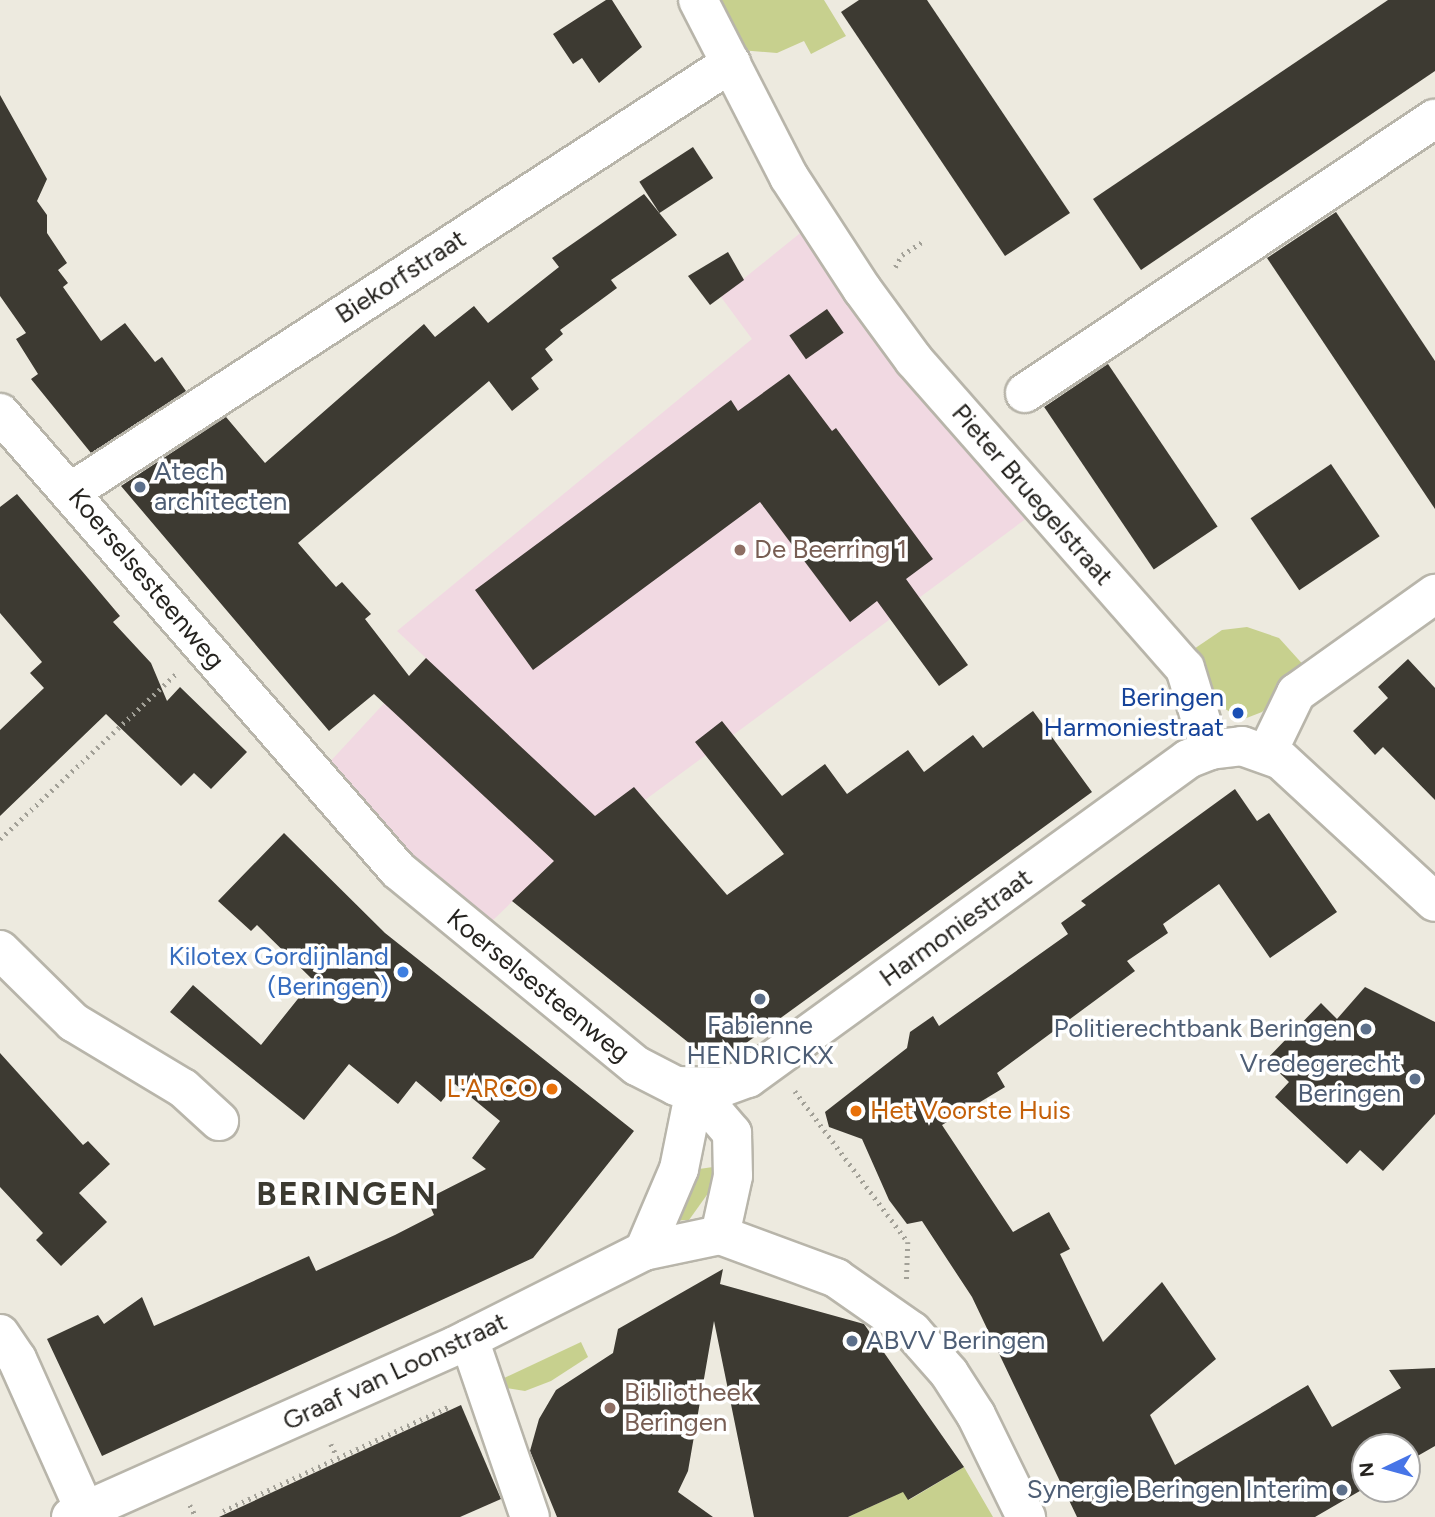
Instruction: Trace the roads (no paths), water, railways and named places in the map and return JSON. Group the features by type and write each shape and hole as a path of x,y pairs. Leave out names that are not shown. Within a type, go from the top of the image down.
{"street":[{"name":"Pieter Bruegelstraat","path":"698,0 789,177 906,350 1185,668 1210,750"},
{"name":"Biekorfstraat","path":"72,491 731,63"},
{"path":"1025,393 1435,119"},
{"name":"Koerselsesteenweg","path":"0,414 72,491 205,649 398,870 637,1066 695,1090 732,1133 733,1176 720,1235"},
{"path":"1267,752 1296,693 1435,594"},
{"path":"1210,750 1242,746 1267,752 1435,902"},
{"name":"Harmoniestraat","path":"695,1090 748,1078 774,1061 1188,760 1210,750"},
{"path":"0,950 73,1021 183,1088 219,1121"},
{"path":"644,1251 679,1169 695,1090"},
{"path":"720,1235 836,1278 905,1326 949,1373 976,1415 1026,1517"},
{"name":"Graaf van Loonstraat","path":"78,1514 469,1339 644,1251 720,1235"},
{"path":"0,1334 18,1359 78,1514"},
{"path":"469,1339 530,1517"}],"place":[{"name":"Atech architecten","path":"140,487"},
{"name":"De Beerring 1","path":"740,550"},
{"name":"Beringen Harmoniestraat","path":"1238,713"},
{"name":"Kilotex Gordijnland (Beringen)","path":"403,972"},
{"name":"Fabienne HENDRICKX","path":"760,999"},
{"name":"Politierechtbank Beringen","path":"1366,1029"},
{"name":"Vredegerecht Beringen","path":"1415,1079"},
{"name":"L'ARCO","path":"552,1089"},
{"name":"Het Voorste Huis","path":"856,1111"},
{"name":"ABVV Beringen","path":"852,1341"},
{"name":"Bibliotheek Beringen","path":"610,1408"},
{"name":"Synergie Beringen Interim","path":"1342,1490"}],"district":[{"name":"BERINGEN","path":"347,1194"}]}
